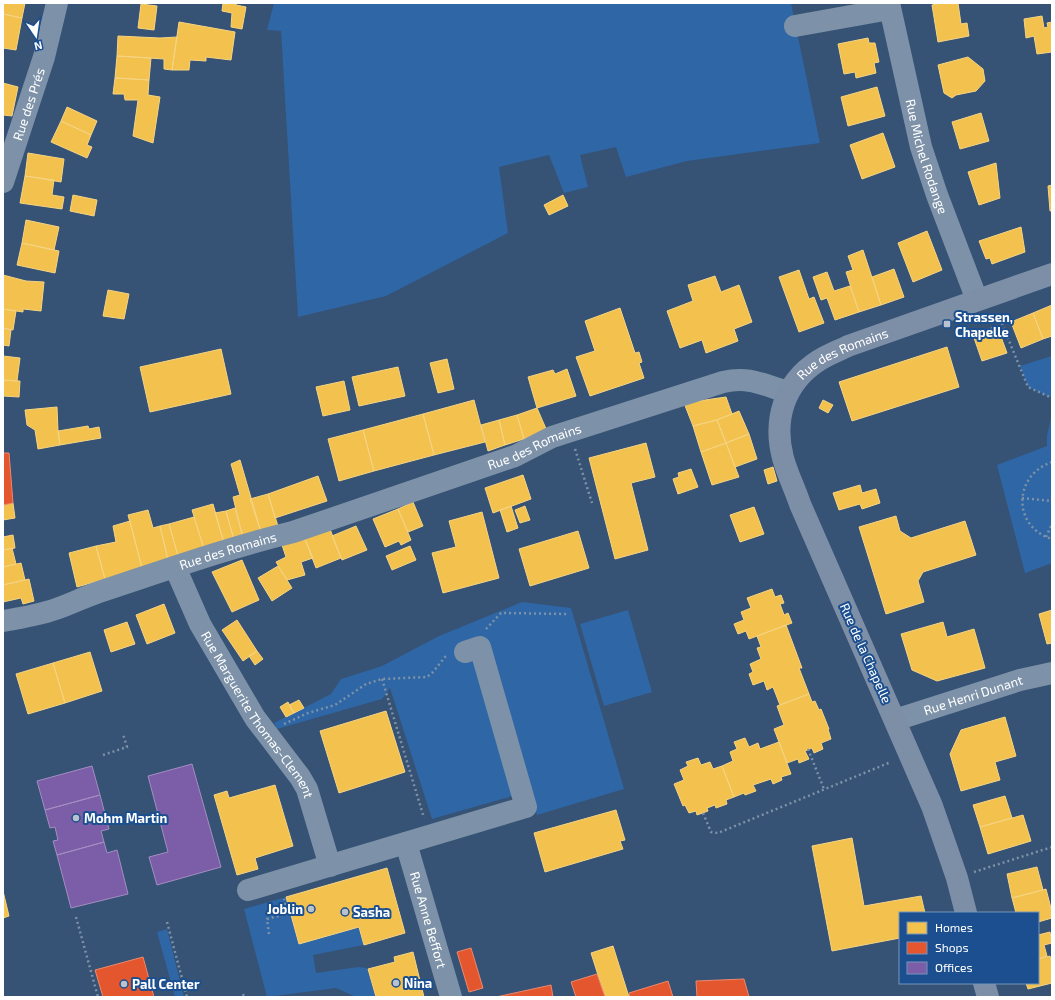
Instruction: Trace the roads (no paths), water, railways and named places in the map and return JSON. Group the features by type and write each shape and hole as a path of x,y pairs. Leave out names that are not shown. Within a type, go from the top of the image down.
{"main road":[{"name":"Rue des Romains","path":"788,392 801,375 818,362 848,346 1052,274"},
{"name":"Rue de la Chapelle","path":"788,392 780,421 780,437 783,458 800,504 932,806 958,878 966,912"},
{"path":"984,984 988,997"}],"street":[{"name":"Rue des Prés","path":"3,182 44,56 58,3"},
{"name":"Rue Michel Rodange","path":"795,26 889,6 921,147 937,196 984,298"},
{"name":"Rue des Romains","path":"3,621 24,618 57,609 87,596 175,567 256,541 293,532 507,459 552,437 723,382 746,380 759,382 788,392"},
{"name":"Rue Marguerite Thomas-Clement","path":"175,567 200,624 255,718 300,777 307,789 330,866"},
{"path":"248,890 526,807 480,647 465,652"},
{"name":"Rue Henri Dunant","path":"895,720 1020,680 1052,673"},
{"name":"Rue Anne Beffort","path":"406,843 451,997"}],"place":[{"name":"Strassen, Chapelle","path":"947,324"},
{"name":"Mohm Martin","path":"76,818"},
{"name":"Joblin","path":"311,909"},
{"name":"Sasha","path":"345,912"},
{"name":"Nina","path":"396,983"},
{"name":"Pall Center","path":"124,984"}]}
